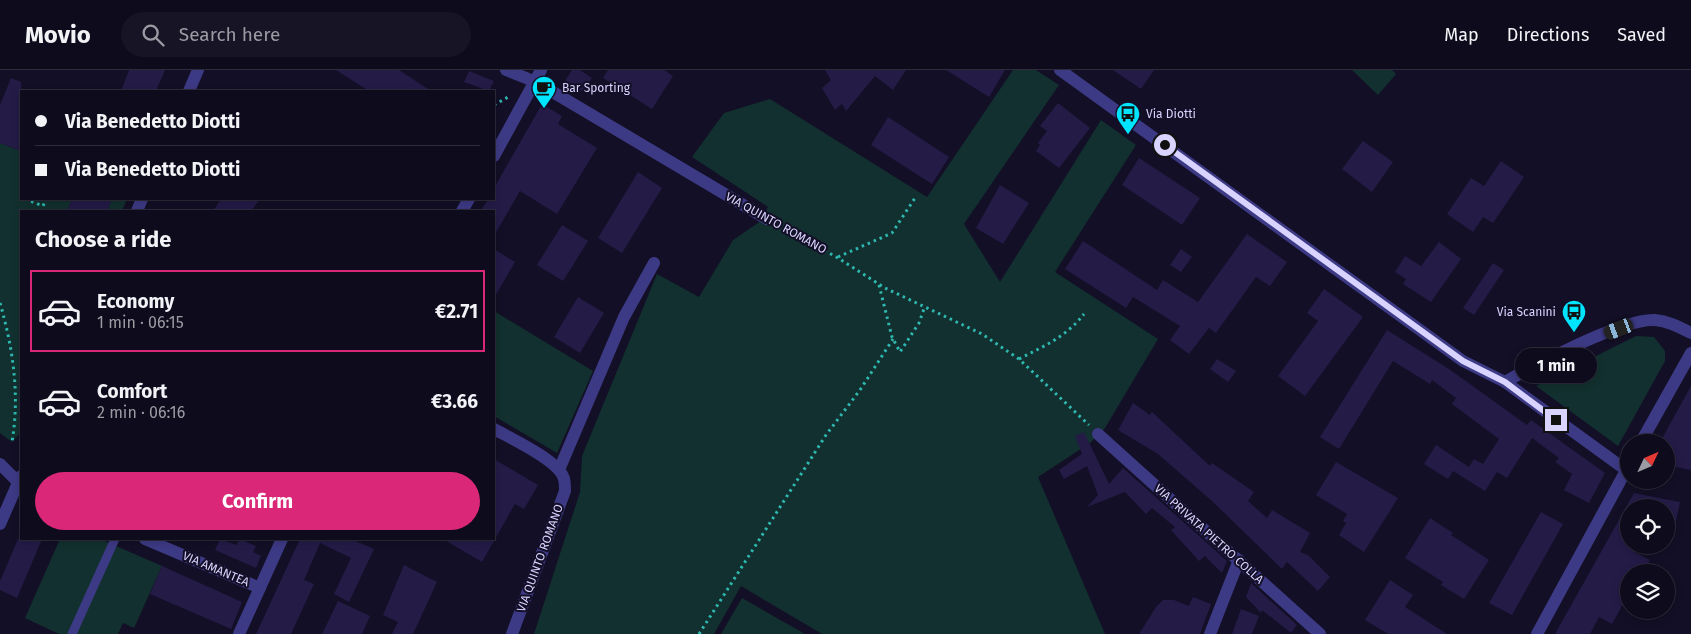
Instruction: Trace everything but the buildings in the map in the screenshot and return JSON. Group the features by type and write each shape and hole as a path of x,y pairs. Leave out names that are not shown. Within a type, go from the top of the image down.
{"street":[{"path":"189,90 198,70"},
{"name":"VIA QUINTO ROMANO","path":"506,70 536,82 767,219"},
{"path":"495,154 541,70"},
{"path":"1060,70 1463,361 1505,382 1620,462"},
{"path":"495,429 559,470 624,317 654,263"},
{"path":"1505,382 1576,346 1634,324 1654,320 1672,324 1691,333"},
{"path":"1645,434 1691,353"},
{"name":"VIA PRIVATA PIETRO COLLA","path":"1098,434 1320,634"},
{"path":"0,464 20,482 0,524"},
{"name":"VIA QUINTO ROMANO","path":"512,634 565,491 564,478 559,470"},
{"path":"1536,634 1620,480"},
{"name":"VIA AMANTEA","path":"147,540 260,588"},
{"path":"240,634 282,540"},
{"path":"1210,634 1239,560"}],"lane":[{"path":"72,634 114,540"}],"path":[{"path":"495,104 507,98"},
{"path":"838,258 892,233 915,198"},
{"path":"28,200 43,206 46,200"},
{"name":"VIA QUINTO ROMANO","path":"767,219 838,258 879,285 982,334 1019,359 1098,434"},
{"path":"879,285 893,339 900,352 919,323 925,306"},
{"path":"0,305 16,386 16,416 12,442"},
{"path":"1019,359 1060,339 1073,328 1084,314"},
{"path":"699,634 826,435 860,390 893,339"}],"green space":[{"path":"1013,70 1036,70 1059,85 964,224 1000,282 1101,120 1136,145 1055,272 1158,339 1105,428 1090,443 1038,477 1105,634 822,634 741,586 714,634 534,634 580,492 582,456 657,274 699,297 733,240 758,223 768,207 692,157 724,113 770,99 927,197"},
{"path":"1352,70 1392,70 1396,74 1378,95"},
{"path":"0,143 20,151 20,200 72,200 67,210 20,210 20,433 12,442 0,433"},
{"path":"112,200 127,200 122,210 107,210"},
{"path":"495,312 593,371 557,453 495,417"},
{"path":"1636,336 1654,337 1665,351 1665,361 1625,434 1620,434 1618,446 1536,386"},
{"path":"60,540 102,540 162,566 134,628 123,623 118,634 59,634 25,618"},
{"path":"742,598 805,634 721,634"}],"place":[{"name":"Bar Sporting","path":"544,109"},
{"name":"Via Diotti","path":"1128,135"},
{"name":"Via Scanini","path":"1574,333"}],"route":[{"path":"1165,145 1463,361 1505,382 1556,420"}]}
